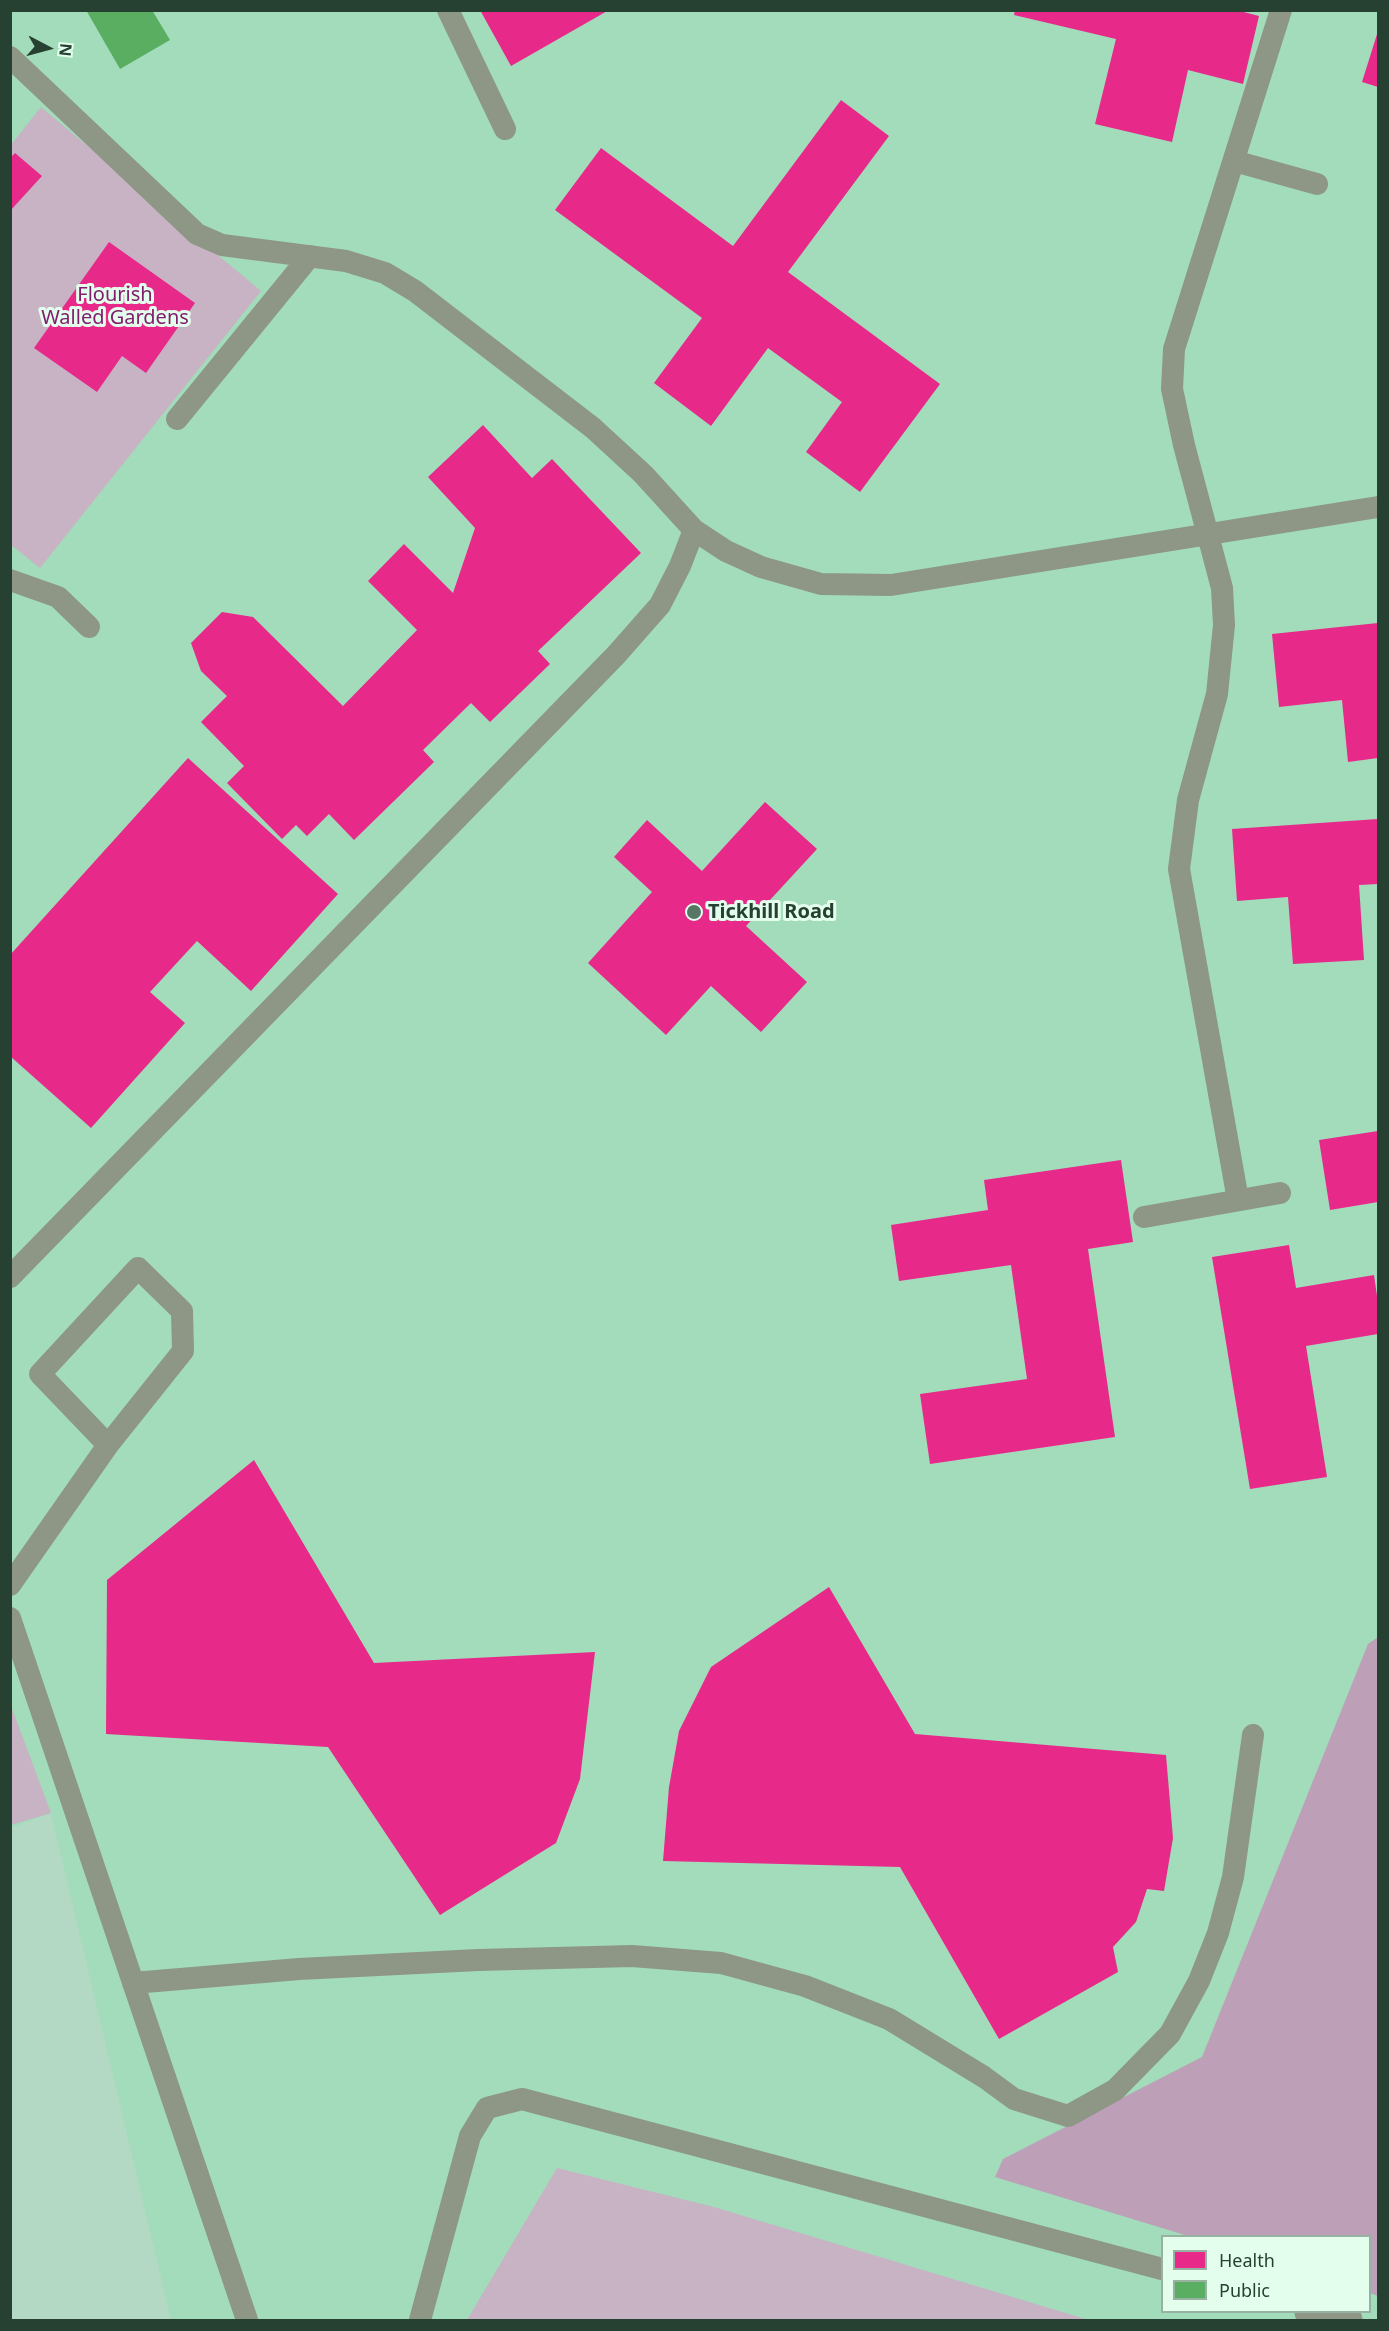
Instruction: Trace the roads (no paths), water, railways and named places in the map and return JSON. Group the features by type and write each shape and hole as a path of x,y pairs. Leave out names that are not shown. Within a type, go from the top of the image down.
{"street":[{"path":"1315,2313 1346,2320"}],"lane":[{"path":"448,10 505,129"},
{"path":"1238,1200 1179,868 1188,800 1217,694 1222,656 1222,588 1210,533 1184,445 1172,388 1174,349 1281,10"},
{"path":"10,57 197,234 222,245 346,261 385,273 415,291 593,428 643,474 694,530 726,551 762,567 821,584 891,585 1378,507"},
{"path":"1234,161 1317,184"},
{"path":"177,419 310,256"},
{"path":"10,1277 616,655 660,605 680,566 694,530"},
{"path":"10,580 58,597 89,627"},
{"path":"1144,1217 1280,1193"},
{"path":"10,1585 108,1444 183,1351 182,1311 138,1268 40,1374 108,1444"},
{"path":"10,1618 247,2320"},
{"path":"134,1983 298,1969 478,1960 632,1956 721,1963 806,1986 889,2019 1014,2099 1068,2116 1115,2091 1170,2034 1199,1981 1218,1933 1233,1877 1253,1735"},
{"path":"420,2320 470,2136 487,2108 522,2098 1161,2269"}],"place":[{"name":"Tickhill Road","path":"694,912"}],"park label":[{"name":"Flourish Walled Gardens","path":"115,306"}]}
